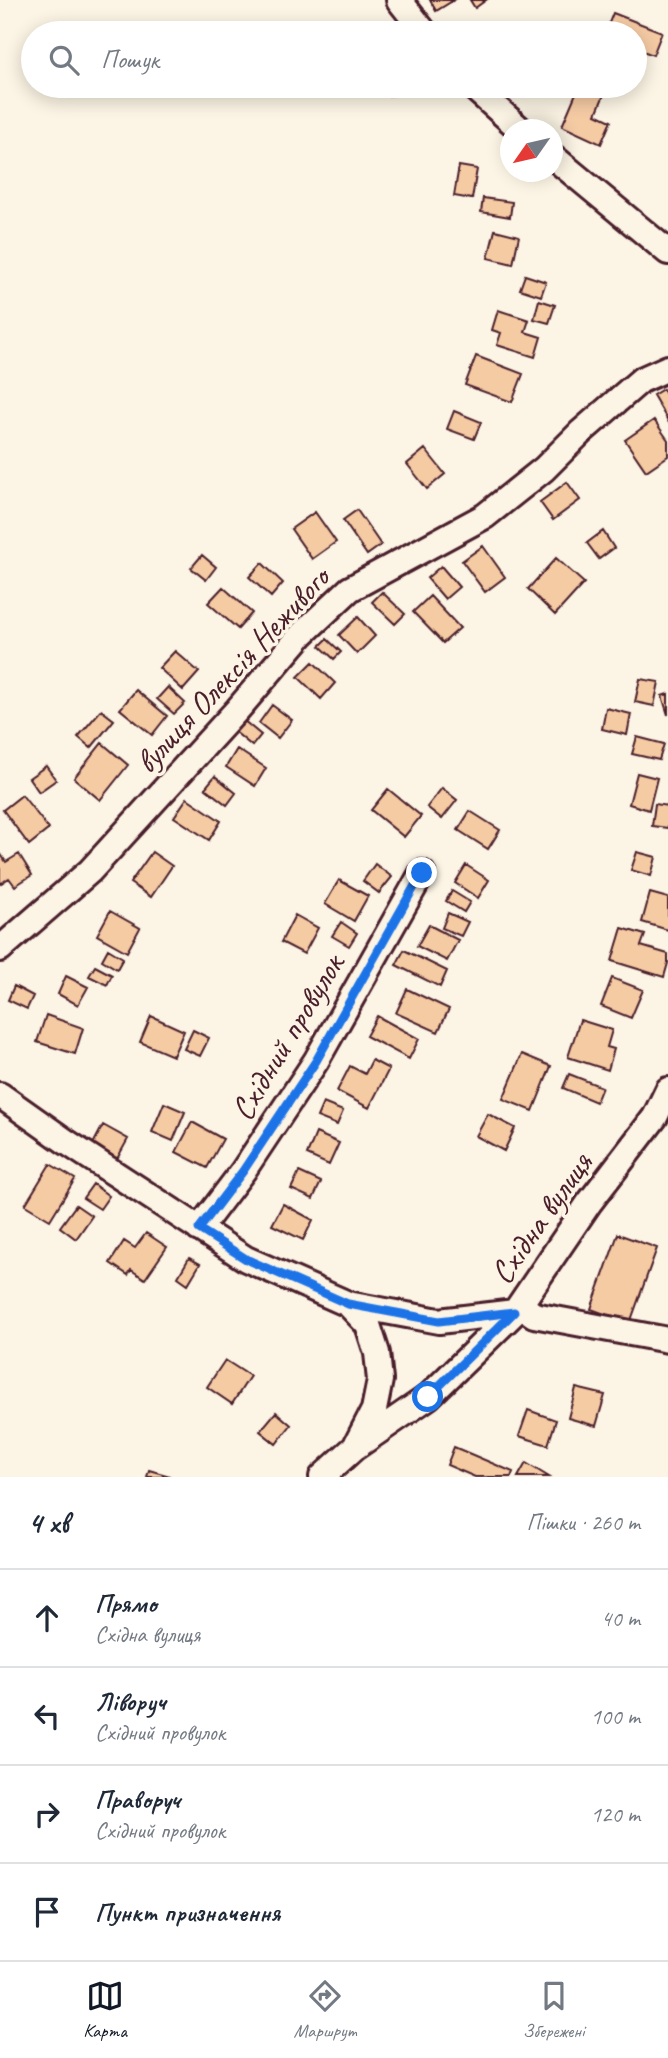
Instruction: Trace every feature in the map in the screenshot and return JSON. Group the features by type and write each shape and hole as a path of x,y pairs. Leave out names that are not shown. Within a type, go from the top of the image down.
{"street":[{"path":"400,0 416,21"},
{"path":"485,98 509,119"},
{"path":"563,165 668,252"},
{"name":"вулиця Олексія Неживого","path":"0,949 90,871 238,709 302,634 350,589 485,516 544,469 640,380 668,368"},
{"name":"Східний провулок","path":"199,1229 243,1171 316,1061 422,873"},
{"name":"Східна вулиця","path":"322,1477 354,1448 428,1397 517,1308 589,1203 655,1117 668,1090"},
{"path":"0,1095 65,1141 246,1259 348,1304 439,1321 517,1308 534,1315 668,1340"},
{"path":"348,1304 368,1325 377,1353 380,1380 374,1410 354,1448"}],"building":[{"path":"430,0 454,0 436,11"},
{"path":"470,0 486,0 475,8"},
{"path":"613,13 634,21 610,21"},
{"path":"647,26 662,32 653,55 647,53"},
{"path":"574,98 603,98 596,114 611,121 601,144 563,126"},
{"path":"459,166 477,169 472,199 454,196"},
{"path":"483,198 512,202 510,217 481,212"},
{"path":"495,230 519,236 513,264 488,258"},
{"path":"525,275 546,282 541,296 520,289"},
{"path":"539,300 555,305 549,323 534,319"},
{"path":"498,310 529,320 525,332 541,337 535,357 497,345 501,333 492,330"},
{"path":"476,356 523,374 512,402 465,385"},
{"path":"663,389 668,398 668,421 653,395"},
{"path":"454,411 481,422 474,439 447,429"},
{"path":"654,420 668,440 668,456 646,471 625,440"},
{"path":"425,449 445,474 427,489 407,464"},
{"path":"567,482 580,500 553,520 540,502"},
{"path":"357,510 381,545 367,555 343,520"},
{"path":"315,512 336,542 312,559 291,529"},
{"path":"603,531 614,548 599,559 587,543"},
{"path":"483,546 505,577 485,592 462,561"},
{"path":"202,555 216,567 206,580 191,568"},
{"path":"556,558 584,583 555,615 528,589"},
{"path":"262,563 283,583 271,597 249,577"},
{"path":"441,566 459,587 445,599 427,578"},
{"path":"223,587 252,613 238,629 208,603"},
{"path":"382,592 405,614 395,624 372,602"},
{"path":"430,596 460,628 443,643 413,612"},
{"path":"358,617 375,636 357,654 339,635"},
{"path":"327,639 341,652 334,659 320,646"},
{"path":"175,651 199,672 183,690 159,668"},
{"path":"313,662 335,683 321,699 298,677"},
{"path":"640,679 659,682 654,706 635,702"},
{"path":"168,687 185,703 174,714 157,699"},
{"path":"136,690 167,716 152,735 120,709"},
{"path":"668,694 668,715 662,696"},
{"path":"272,705 292,720 278,738 259,723"},
{"path":"606,708 631,714 627,735 602,729"},
{"path":"101,710 114,720 91,748 78,737"},
{"path":"243,720 261,735 252,746 234,731"},
{"path":"637,737 664,744 659,760 632,754"},
{"path":"102,743 128,765 100,800 74,778"},
{"path":"237,749 266,768 255,786 226,767"},
{"path":"46,766 56,780 39,792 29,778"},
{"path":"637,773 657,778 649,810 629,804"},
{"path":"215,776 236,793 227,805 205,788"},
{"path":"442,788 457,800 442,819 427,807"},
{"path":"388,789 421,816 404,837 371,810"},
{"path":"22,795 49,829 29,845 3,810"},
{"path":"187,798 221,821 209,840 174,817"},
{"path":"655,804 668,806 668,828 652,826"},
{"path":"470,811 500,830 488,849 458,830"},
{"path":"152,852 172,866 151,897 130,883"},
{"path":"637,852 656,857 651,876 631,870"},
{"path":"0,853 6,862 19,854 32,875 15,886 9,878 0,884"},
{"path":"375,864 392,877 379,893 363,881"},
{"path":"466,865 489,880 478,898 455,883"},
{"path":"339,880 368,896 354,921 325,904"},
{"path":"452,891 470,902 464,912 446,901"},
{"path":"650,893 668,898 668,930 642,922"},
{"path":"110,911 140,928 127,952 97,935"},
{"path":"448,913 468,922 461,936 442,928"},
{"path":"295,915 318,928 304,954 281,942"},
{"path":"341,922 357,933 349,946 332,936"},
{"path":"429,925 458,940 447,961 417,946"},
{"path":"622,928 645,935 641,946 668,954 664,977 612,961"},
{"path":"108,949 123,958 117,969 102,960"},
{"path":"404,950 447,971 440,987 396,965"},
{"path":"95,966 112,975 107,985 89,976"},
{"path":"66,976 88,987 78,1005 58,994"},
{"path":"612,978 643,990 631,1018 601,1006"},
{"path":"14,986 33,996 27,1009 8,1000"},
{"path":"407,989 449,1009 438,1032 396,1013"},
{"path":"46,1015 83,1028 75,1054 37,1042"},
{"path":"151,1016 184,1031 173,1056 140,1042"},
{"path":"377,1016 419,1039 409,1059 366,1036"},
{"path":"580,1020 612,1030 607,1047 614,1049 608,1070 568,1057"},
{"path":"193,1030 209,1038 200,1056 184,1049"},
{"path":"522,1054 551,1066 533,1111 503,1099"},
{"path":"372,1060 389,1069 369,1108 337,1091 350,1066 365,1074"},
{"path":"569,1074 602,1087 596,1102 563,1088"},
{"path":"164,1103 185,1112 173,1141 152,1132"},
{"path":"323,1103 343,1111 337,1125 317,1117"},
{"path":"488,1114 515,1128 504,1151 476,1136"},
{"path":"192,1122 223,1139 207,1168 176,1152"},
{"path":"103,1125 128,1139 117,1159 92,1146"},
{"path":"316,1133 339,1143 329,1165 307,1155"},
{"path":"50,1164 75,1179 50,1220 25,1205"},
{"path":"299,1172 321,1182 313,1199 291,1189"},
{"path":"93,1184 109,1196 100,1209 83,1198"},
{"path":"283,1204 313,1220 303,1240 272,1225"},
{"path":"76,1205 92,1216 76,1239 60,1227"},
{"path":"146,1233 167,1247 145,1279 131,1270 128,1275 110,1263 124,1241 135,1248"},
{"path":"618,1234 657,1248 630,1323 591,1309"},
{"path":"189,1258 200,1264 188,1284 178,1277"},
{"path":"225,1360 250,1376 232,1404 207,1387"},
{"path":"576,1388 605,1395 596,1426 568,1418"},
{"path":"528,1410 556,1420 548,1445 519,1436"},
{"path":"276,1412 291,1425 276,1444 260,1431"},
{"path":"454,1447 513,1472 511,1477 475,1477 447,1465"},
{"path":"526,1463 549,1477 518,1477"},
{"path":"149,1470 170,1476 170,1477 147,1477"}],"route":[{"path":"422,873 316,1061 243,1171 199,1229 246,1259 348,1304 439,1321 514,1312 428,1397"}]}
